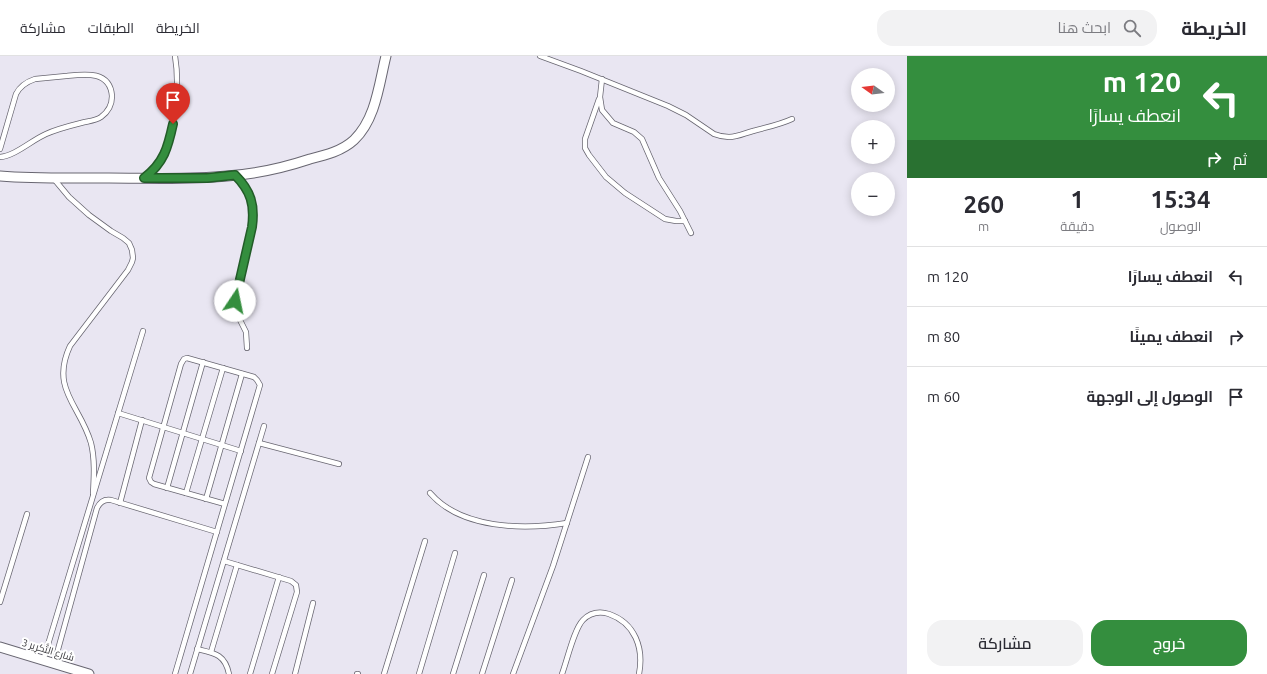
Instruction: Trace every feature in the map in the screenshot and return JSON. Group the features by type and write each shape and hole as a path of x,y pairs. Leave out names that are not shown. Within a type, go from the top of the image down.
{"street":[{"path":"0,176 53,178 200,178 235,175 290,166 334,152 351,143 364,126 373,109 386,56"},
{"name":"شارع التَّكرِير 3","path":"0,647 90,674"}],"lane":[{"path":"144,178 155,169 168,146 178,92 175,56"},
{"path":"540,56 602,79 677,110 719,136 738,136 792,119"},
{"path":"0,149 16,94 20,87 30,81 35,79 91,74 103,79 109,86 111,90 111,100 108,110 101,117 47,133 9,155 0,157"},
{"path":"602,79 600,97 585,139 585,148 589,155 606,177 624,193 666,219 676,221 685,220"},
{"path":"600,97 602,110 609,119 618,126 634,132 645,143 659,178 680,211 691,233"},
{"path":"235,175 245,187 252,200 253,208 252,227 235,301 236,312 246,332 247,348"},
{"path":"53,178 89,215 126,240 131,246 133,254 130,266 70,346 64,360 63,380 67,393 83,423 90,442 94,462 94,494"},
{"path":"43,661 143,331"},
{"path":"174,674 217,532 260,385 256,378 187,358 182,361 149,478 154,484 225,504"},
{"path":"167,488 203,362"},
{"path":"186,493 223,368"},
{"path":"206,499 242,374"},
{"path":"118,413 241,451"},
{"path":"120,503 142,420"},
{"path":"190,674 264,426"},
{"path":"259,443 339,464"},
{"path":"513,674 553,566 588,457"},
{"path":"430,493 441,505 448,509 463,516 484,522 522,526 544,526 567,523"},
{"path":"54,664 97,508 100,503 105,500 120,503 217,532"},
{"path":"0,602 27,514"},
{"path":"384,674 425,541"},
{"path":"419,674 455,554"},
{"path":"224,561 294,582 297,588 272,674"},
{"path":"211,652 237,565"},
{"path":"453,674 484,575"},
{"path":"250,674 279,577"},
{"path":"482,674 512,580"},
{"path":"295,674 313,603"},
{"path":"562,674 578,626 584,618 600,612 616,617 625,623 633,632 640,652 639,674"},
{"path":"197,649 211,652 221,657 225,662 229,674"}],"route":[{"path":"173,124 168,146 159,164 144,178 207,178 235,175 245,187 252,200 254,217 235,301"}]}
